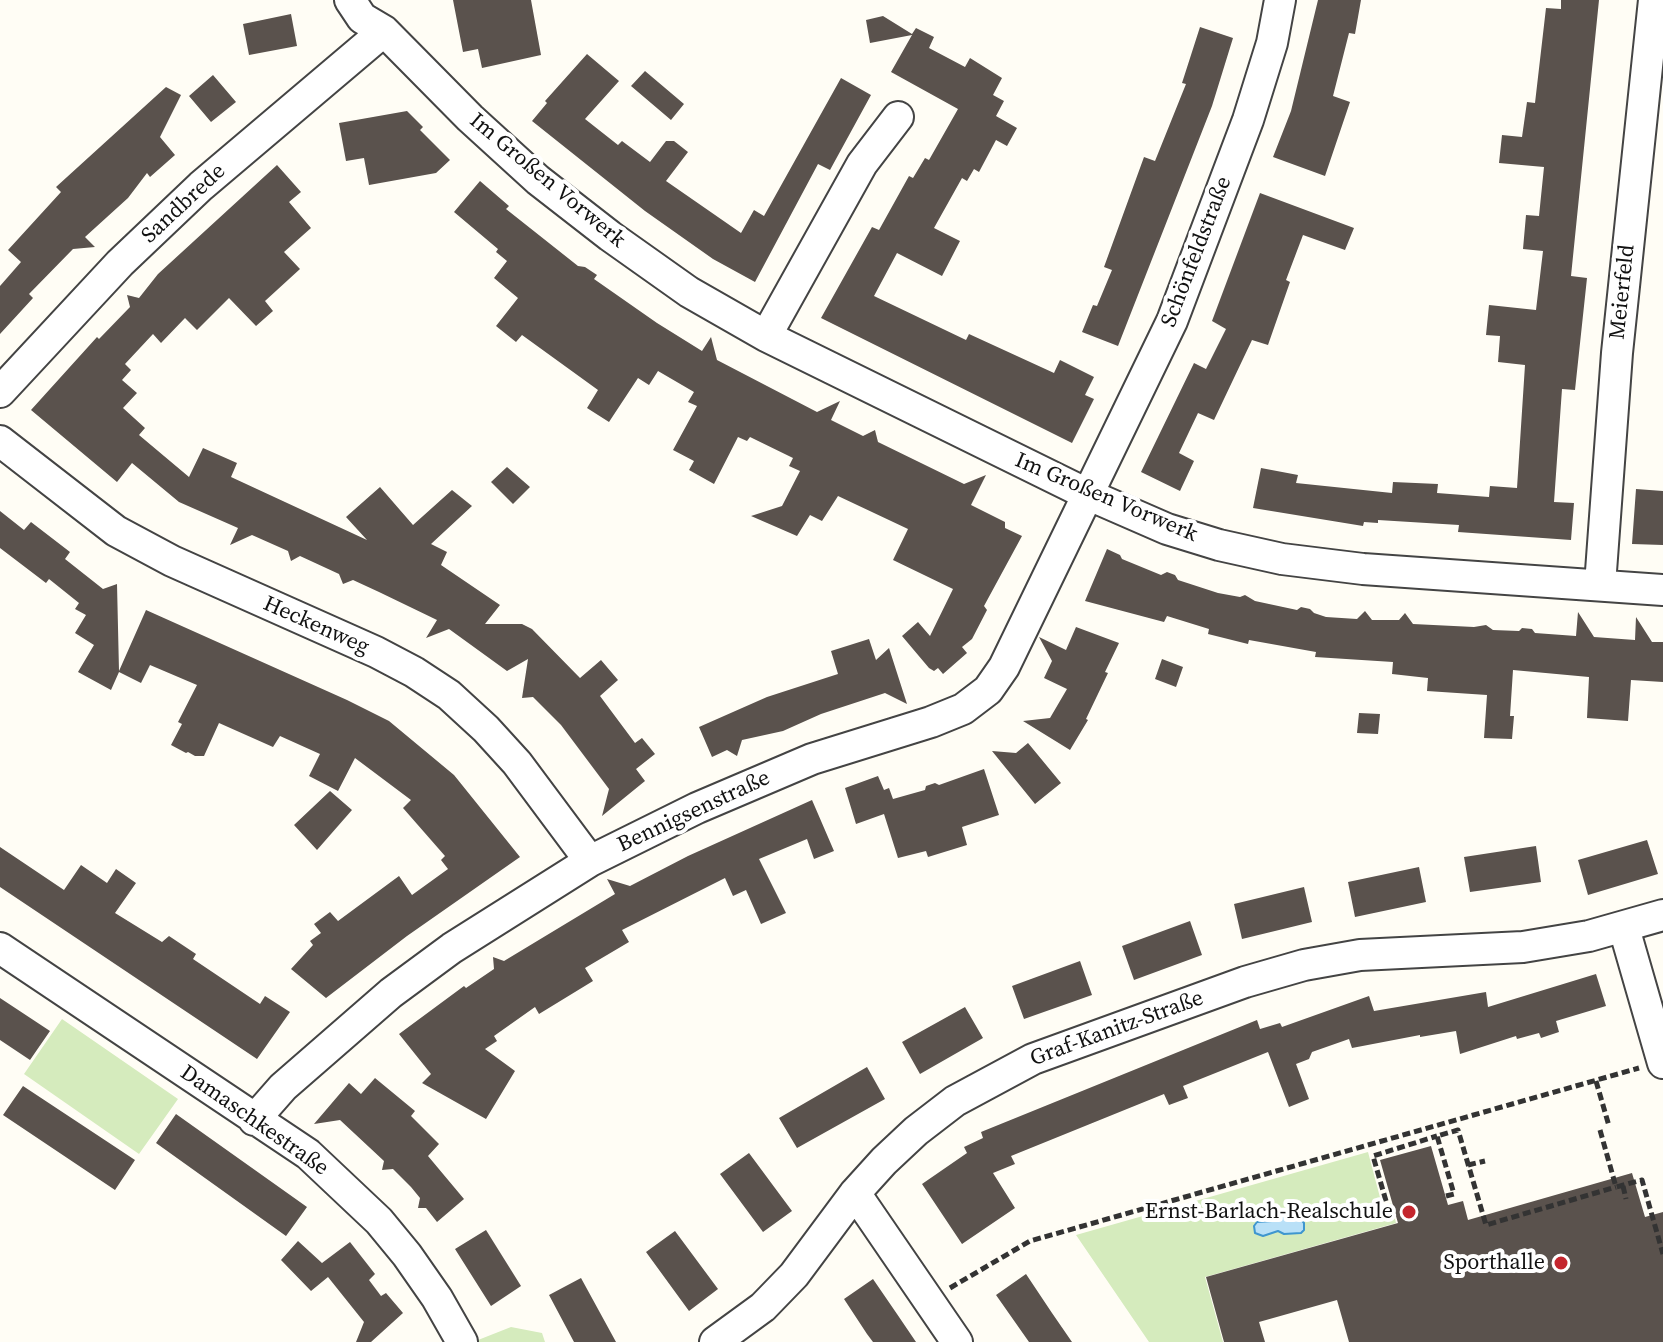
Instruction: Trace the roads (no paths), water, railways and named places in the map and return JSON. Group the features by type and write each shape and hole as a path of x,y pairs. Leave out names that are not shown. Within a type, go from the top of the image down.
{"street":[{"path":"350,0 362,18 384,31"},
{"path":"368,0 384,31"},
{"name":"Schönfeldstraße","path":"1089,495 1172,321 1248,120 1272,43 1280,0"},
{"name":"Meierfeld","path":"1600,585 1617,353 1654,0"},
{"name":"Im Großen Vorwerk","path":"384,31 470,118 538,180 689,292 766,336 1089,495 1167,529 1282,559 1363,569 1663,590"},
{"name":"Sandbrede","path":"0,392 120,263 201,186 384,31"},
{"path":"766,336 862,164 898,117"},
{"name":"Heckenweg","path":"0,441 116,531 172,561 376,652 449,695 517,763 590,861"},
{"name":"Bennigsenstraße","path":"254,1120 283,1087 391,993 463,941 590,861 697,808 812,759 963,709 988,690 1004,667 1089,495"},
{"name":"Graf-Kanitz-Straße","path":"715,1342 763,1307 794,1275 855,1193 916,1131 955,1101 1033,1059 1245,982 1304,965 1360,955 1523,947 1624,928 1663,915"},
{"path":"1624,928 1663,1062"},
{"name":"Damaschkestraße","path":"0,948 308,1154 379,1221 437,1298 462,1342"},
{"path":"855,1193 957,1342"}],"water":[{"path":"1292,1215 1304,1223 1301,1233 1284,1234 1278,1231 1263,1236 1255,1233 1257,1222"}],"place":[{"name":"Ernst-Barlach-Realschule","path":"1409,1212"},
{"name":"Sporthalle","path":"1561,1263"}]}
